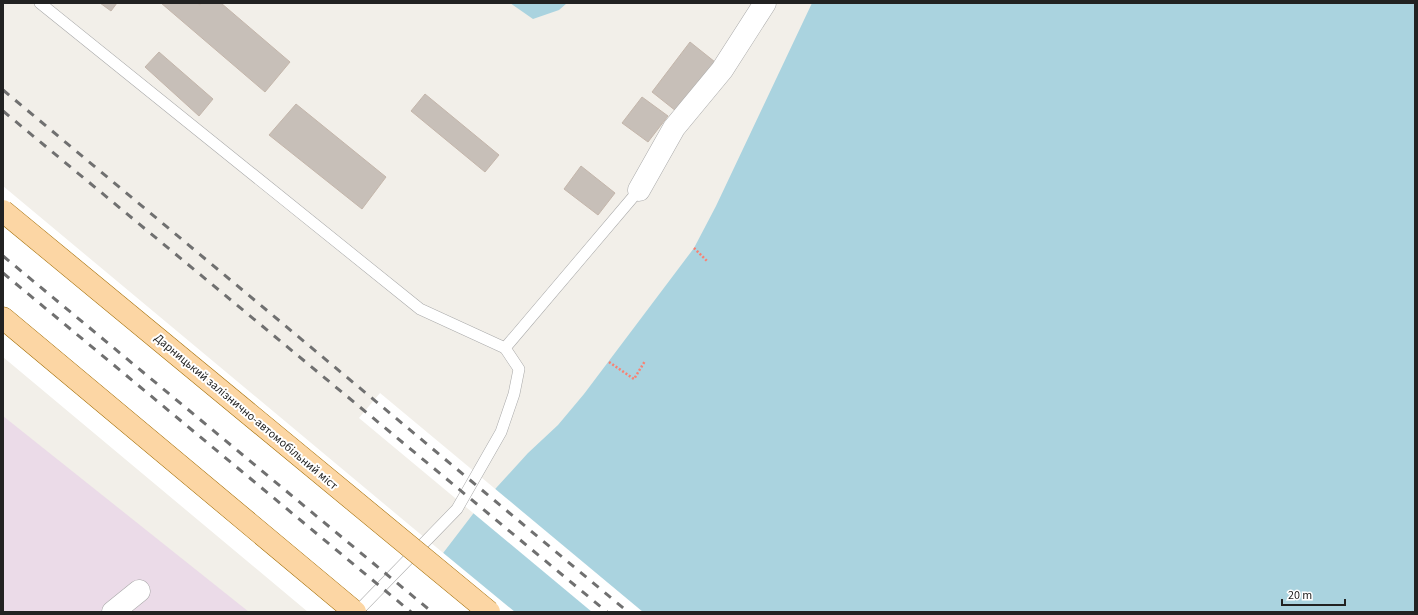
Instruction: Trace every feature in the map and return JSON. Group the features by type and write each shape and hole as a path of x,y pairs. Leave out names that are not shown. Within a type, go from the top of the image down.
{"main road":[{"name":"Дарницький залізнично-автомобільний міст","path":"3,211 489,612"},
{"path":"3,318 356,612"}],"street":[{"path":"639,190 674,128 722,70 765,3"},
{"path":"113,612 139,591"}],"lane":[{"path":"40,3 420,309 505,348 519,369 514,394 501,432 457,509 356,612"},
{"path":"505,348 639,190"}],"path":[{"path":"694,248 708,262"},
{"path":"609,362 634,379 645,361"}],"shaded area":[{"path":"3,416 249,612 3,612"}],"water":[{"path":"510,3 567,3 559,10 533,19"},
{"path":"812,3 1415,3 1415,612 398,612 476,510 528,453 558,425 584,394 694,248 716,206"}],"pier":[{"path":"3,186 515,612 308,612 3,357"},
{"path":"380,393 643,612 592,612 359,418"}],"building":[{"path":"100,3 117,3 111,11"},
{"path":"161,3 197,3 200,5 201,3 221,3 290,62 265,92"},
{"path":"690,42 715,62 676,111 652,92"},
{"path":"159,52 213,99 199,116 145,67"},
{"path":"425,94 499,155 485,172 411,111"},
{"path":"642,97 668,116 648,142 622,123"},
{"path":"296,104 386,177 362,209 269,135"},
{"path":"581,166 615,193 598,215 564,189"}],"railway":[{"path":"3,90 628,612"},
{"path":"3,111 607,612"},
{"path":"3,256 432,612"},
{"path":"3,273 411,612"}]}
